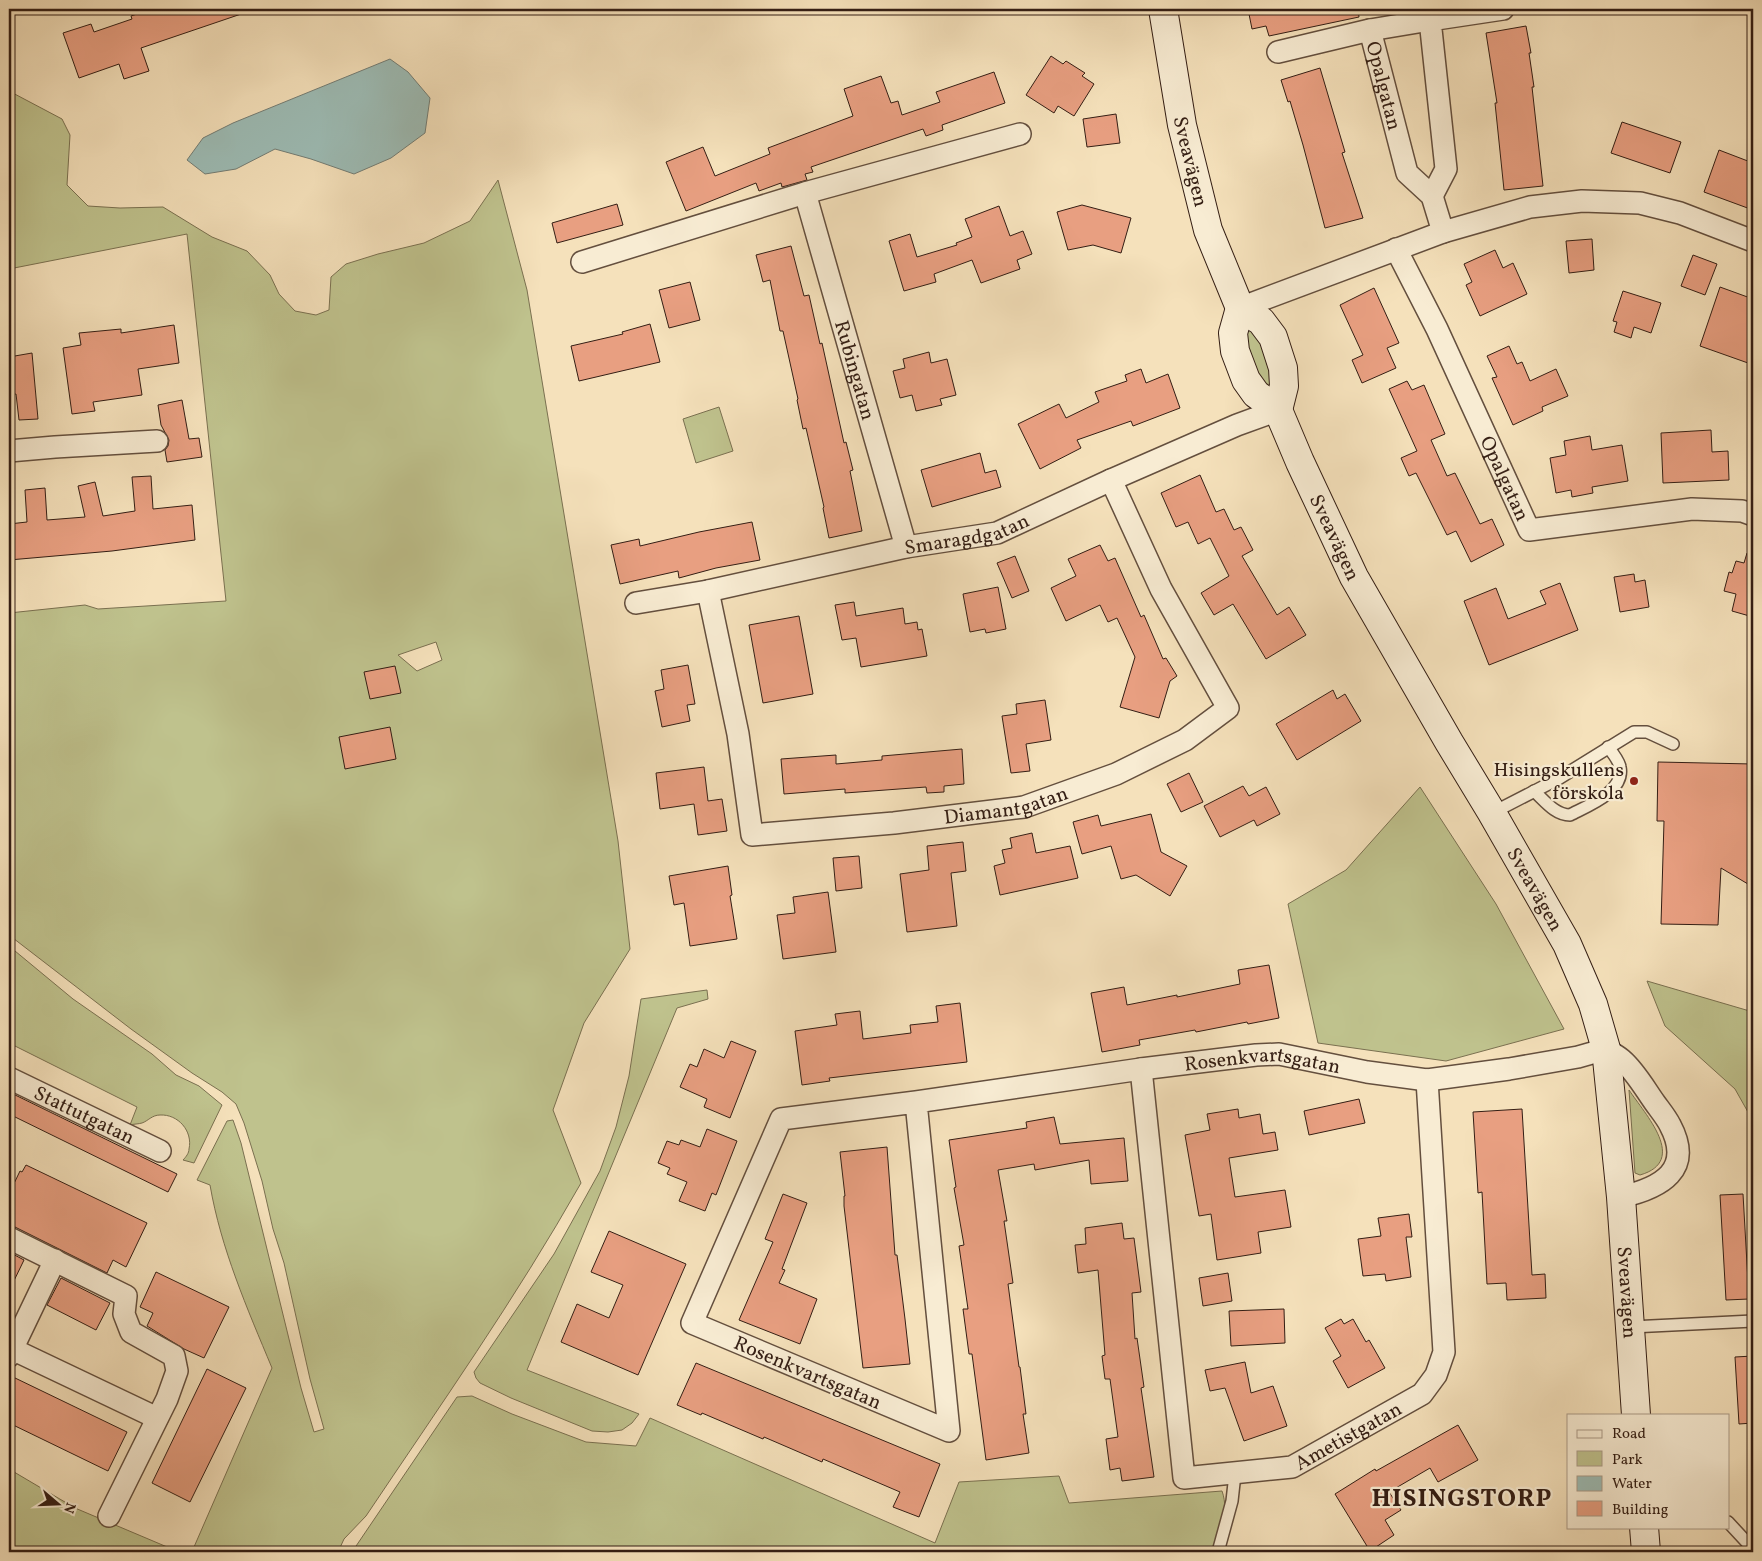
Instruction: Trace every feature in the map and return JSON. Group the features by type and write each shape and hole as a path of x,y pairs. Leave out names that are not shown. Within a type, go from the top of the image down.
{"street":[{"name":"Sveavägen","path":"1163,9 1182,125 1208,230 1240,308"},
{"path":"1370,30 1503,9"},
{"path":"1430,20 1446,169 1432,196 1443,232"},
{"name":"Opalgatan","path":"1278,52 1370,30 1406,173 1432,196"},
{"path":"582,262 805,193 1020,134"},
{"name":"Rubingatan","path":"805,193 906,547"},
{"path":"1240,308 1443,232 1530,207 1582,201 1640,202 1680,212 1753,241"},
{"name":"Opalgatan","path":"1396,249 1437,329 1529,530 1692,509 1742,511 1753,515"},
{"path":"1240,308 1261,321 1273,337 1283,368 1284,386 1278,410 1256,394 1246,380 1235,351 1233,333 1240,308"},
{"name":"Sveavägen","path":"1278,410 1300,462 1354,577 1568,944 1593,1004 1606,1049 1621,1197 1636,1414"},
{"name":"Smaragdgatan","path":"636,603 708,591 906,547 997,533 1111,480 1278,410"},
{"path":"9,451 157,441"},
{"name":"Diamantgatan","path":"708,591 738,734 752,835 894,823 1024,807 1116,774 1185,740 1228,708 1161,589 1111,480"},
{"path":"1606,1049 1623,1060 1642,1083 1671,1125 1679,1148 1677,1164 1671,1175 1638,1193 1621,1197"},
{"name":"Rosenkvartsgatan","path":"916,1102 949,1431 692,1323 781,1119 1256,1055 1278,1054 1367,1072 1428,1080 1529,1066 1578,1057 1606,1049"},
{"name":"Ametistgatan","path":"1141,1069 1184,1478 1292,1467 1422,1394 1436,1376 1444,1352 1428,1080"},
{"name":"Stattutgatan","path":"9,1078 160,1151"},
{"path":"9,1238 126,1296 124,1314 131,1332 174,1356 177,1372 157,1418 109,1516"},
{"path":"55,1260 11,1353 157,1418"},
{"path":"1644,1528 1646,1552"}],"lane":[{"path":"1492,813 1558,779 1634,732 1647,732 1672,744"},
{"path":"1534,791 1554,810 1563,815 1570,815 1612,792 1619,781 1620,767 1608,747"},
{"path":"1631,1327 1753,1322"},
{"path":"1218,1552 1232,1500 1235,1474"},
{"path":"1730,1524 1753,1549"}],"green space":[{"path":"9,91 62,119 70,135 67,185 88,206 120,208 163,207 212,237 247,251 270,275 279,294 295,311 316,315 329,310 331,277 346,264 424,243 470,221 498,180 527,290 618,841 630,949 584,1023 553,1110 581,1183 477,1352 366,1516 344,1539 338,1552 207,1552 194,1547 272,1368 244,1301 228,1255 210,1185 197,1180 227,1121 233,1120 241,1143 301,1388 314,1432 324,1429 262,1181 244,1123 236,1104 222,1092 131,1029 9,935 9,613 85,605 98,609 226,601 187,234 9,269","holes":["436,642 442,660 417,671 398,655"]},
{"path":"1250,324 1277,374 1267,393 1241,344"},
{"path":"719,407 733,451 696,463 683,419"},
{"path":"1420,787 1496,904 1564,1029 1446,1061 1318,1043 1288,904 1346,870"},
{"path":"9,946 73,999 152,1054 176,1075 199,1086 222,1105 194,1163 183,1160 188,1152 189,1136 183,1125 173,1117 160,1115 142,1123 130,1125 137,1107 9,1043"},
{"path":"1647,981 1753,1012 1753,1121 1735,1089 1665,1026"},
{"path":"707,990 708,999 677,1008 527,1370 639,1414 632,1423 622,1430 608,1432 592,1431 511,1398 480,1383 474,1372 554,1254 600,1171 616,1127 629,1076 641,999"},
{"path":"1629,1090 1659,1136 1662,1148 1661,1159 1654,1168 1640,1175 1635,1173"},
{"path":"472,1396 512,1414 586,1442 636,1446 650,1418 935,1543 959,1482 1059,1476 1069,1503 1222,1491 1225,1507 1224,1515 1211,1552 352,1552 457,1397"},
{"path":"9,1469 75,1508 179,1552 9,1552"}],"water":[{"path":"390,59 408,72 430,98 425,133 391,158 354,174 275,149 236,169 205,174 187,160 203,138 233,123"}],"building":[{"path":"152,9 246,9 247,12 141,48 149,71 124,79 119,64 79,78 63,33 91,24 94,32 132,19 131,16"},
{"path":"1248,9 1358,9 1359,17 1269,36 1266,26 1252,29"},
{"path":"1526,26 1531,53 1529,53 1534,87 1532,87 1543,186 1504,190 1495,103 1497,103 1486,33"},
{"path":"1051,56 1063,64 1066,61 1085,73 1082,76 1094,84 1074,116 1058,106 1054,113 1026,95"},
{"path":"1320,68 1345,152 1342,153 1363,218 1325,228 1290,101 1288,102 1281,80"},
{"path":"994,72 1005,103 942,125 943,130 926,136 923,129 811,167 813,172 805,174 807,180 782,187 781,183 759,191 756,183 686,211 666,162 703,147 715,176 770,154 768,148 853,116 844,89 881,76 891,103 898,101 902,115 940,102 936,92"},
{"path":"1116,114 1120,143 1087,147 1083,119"},
{"path":"1622,122 1681,142 1670,173 1611,153"},
{"path":"1719,150 1753,163 1753,210 1704,192"},
{"path":"617,204 623,225 557,243 552,223"},
{"path":"1082,205 1131,218 1121,253 1093,245 1068,250 1057,212"},
{"path":"999,206 1010,236 1023,231 1032,254 1017,260 1020,269 981,283 972,260 934,274 936,282 904,291 889,241 910,234 917,257 957,245 956,243 972,237 965,219"},
{"path":"1592,239 1594,270 1569,273 1566,241"},
{"path":"791,246 804,296 809,295 820,344 822,343 844,443 846,442 853,470 850,471 862,531 829,538 806,428 803,429 783,331 780,331 770,280 763,282 756,255"},
{"path":"1495,250 1503,268 1513,263 1527,294 1480,316 1466,285 1472,282 1464,264"},
{"path":"1693,255 1717,264 1705,295 1681,286"},
{"path":"690,282 700,320 669,328 659,290"},
{"path":"1720,287 1753,299 1753,348 1748,363 1700,346"},
{"path":"1374,288 1399,343 1387,348 1396,368 1362,383 1352,360 1363,355 1340,305"},
{"path":"1623,291 1661,303 1651,333 1634,327 1631,338 1614,332 1617,322 1613,321"},
{"path":"650,324 660,362 579,381 571,346 623,334 622,332"},
{"path":"174,325 179,363 138,369 142,395 93,402 95,411 72,414 63,348 81,345 79,333 121,329 121,333"},
{"path":"1509,346 1517,364 1522,362 1530,381 1556,369 1568,396 1542,407 1543,411 1513,425 1492,378 1497,377 1487,356"},
{"path":"929,352 931,363 947,359 956,395 940,399 942,405 916,411 912,395 900,398 893,371 905,368 903,359"},
{"path":"32,353 38,419 19,420 16,394 9,395 9,357"},
{"path":"1141,369 1146,383 1168,374 1180,408 1133,426 1131,421 1077,440 1081,448 1040,469 1018,424 1059,404 1066,418 1099,402 1095,392 1127,381 1125,375"},
{"path":"1407,381 1412,390 1424,385 1445,434 1431,440 1447,476 1455,473 1480,524 1492,519 1504,545 1471,562 1456,531 1447,535 1416,473 1409,476 1401,458 1417,451 1389,389"},
{"path":"182,400 189,439 199,438 202,457 167,462 165,450 169,440 161,425 158,405"},
{"path":"1711,430 1712,452 1728,451 1729,480 1663,483 1661,433"},
{"path":"1590,436 1592,450 1622,445 1628,481 1592,487 1593,493 1572,497 1571,490 1556,493 1550,458 1566,455 1564,441"},
{"path":"980,453 985,473 996,470 1001,487 932,507 921,470"},
{"path":"1200,475 1216,512 1224,509 1234,530 1241,527 1253,550 1242,556 1277,615 1289,607 1306,635 1266,659 1233,604 1214,615 1201,593 1229,576 1210,538 1198,544 1188,522 1176,527 1161,493"},
{"path":"151,476 153,509 192,505 195,540 112,551 9,560 9,524 27,522 25,490 45,488 47,520 85,517 78,486 95,482 103,516 135,511 132,477"},
{"path":"752,522 760,560 716,568 679,578 678,571 620,584 611,545 639,539 640,546"},
{"path":"1100,545 1108,561 1115,558 1141,617 1144,615 1163,659 1166,658 1177,676 1170,681 1159,718 1120,707 1135,657 1117,618 1108,622 1100,605 1066,621 1051,588 1076,576 1068,559"},
{"path":"1747,553 1753,554 1753,617 1732,611 1736,594 1724,591 1729,572 1732,573 1736,561 1744,563"},
{"path":"1015,556 1029,591 1012,598 997,563"},
{"path":"1634,574 1635,582 1645,580 1649,607 1620,612 1614,577"},
{"path":"1560,583 1578,630 1489,665 1464,601 1496,588 1508,619 1546,604 1540,591"},
{"path":"998,587 1006,629 986,633 985,629 970,632 963,594"},
{"path":"854,602 856,616 903,608 905,624 917,622 918,630 922,629 927,656 861,667 856,638 842,640 835,605"},
{"path":"799,616 813,694 763,703 749,625"},
{"path":"688,665 695,704 687,705 690,721 662,727 655,691 664,689 661,670"},
{"path":"395,666 401,693 370,699 364,672"},
{"path":"1333,690 1337,699 1345,694 1361,721 1297,760 1276,724"},
{"path":"1045,700 1051,740 1026,744 1030,771 1011,773 1002,716 1017,714 1016,704"},
{"path":"390,727 396,759 345,769 339,737"},
{"path":"962,749 964,784 944,786 944,792 927,793 926,787 845,793 845,789 784,794 781,759 836,755 836,764 882,760 882,756"},
{"path":"1658,762 1753,764 1753,887 1721,868 1718,925 1661,924 1664,821 1657,821"},
{"path":"704,767 708,801 722,799 727,831 698,835 694,804 660,809 656,773"},
{"path":"1189,773 1203,802 1181,812 1167,784"},
{"path":"1243,786 1249,796 1266,787 1280,814 1257,826 1254,820 1220,837 1204,806"},
{"path":"1151,814 1161,852 1187,866 1170,896 1136,875 1121,879 1111,846 1082,854 1073,822 1098,815 1101,826"},
{"path":"1032,833 1036,853 1070,846 1078,878 1000,895 994,866 1005,863 1002,850 1012,848 1010,838"},
{"path":"963,842 966,871 951,873 957,926 907,932 900,874 929,870 927,846"},
{"path":"859,856 862,888 836,891 833,858"},
{"path":"728,866 732,895 730,896 737,939 690,946 684,903 674,905 669,876"},
{"path":"828,892 836,952 783,959 777,915 795,913 793,897"},
{"path":"1269,965 1279,1018 1139,1040 1140,1045 1102,1052 1091,993 1124,987 1127,1005 1240,984 1238,970"},
{"path":"960,1003 967,1062 829,1078 830,1081 802,1085 795,1031 837,1025 835,1014 860,1011 863,1039 911,1033 910,1025 938,1022 936,1006"},
{"path":"731,1041 756,1051 730,1118 704,1107 707,1099 680,1087 690,1064 697,1067 704,1049 724,1058"},
{"path":"9,1092 177,1174 168,1192 9,1114"},
{"path":"1359,1099 1365,1123 1309,1135 1304,1111"},
{"path":"1238,1109 1239,1118 1260,1114 1263,1134 1275,1132 1278,1150 1229,1158 1235,1197 1285,1190 1291,1227 1258,1232 1261,1253 1217,1260 1211,1214 1199,1216 1185,1135 1210,1130 1207,1114"},
{"path":"1522,1109 1532,1275 1545,1274 1546,1298 1507,1300 1506,1283 1487,1284 1482,1192 1478,1193 1473,1112"},
{"path":"1054,1117 1060,1144 1124,1138 1128,1181 1091,1184 1089,1160 1035,1170 1034,1164 998,1170 1007,1221 1004,1221 1013,1283 1008,1284 1026,1414 1023,1414 1029,1453 986,1460 972,1354 969,1354 963,1309 968,1309 959,1246 964,1245 954,1188 956,1187 949,1140 1027,1128 1026,1122"},
{"path":"707,1129 737,1141 716,1195 712,1193 705,1211 679,1201 687,1182 667,1174 670,1168 658,1163 667,1141 679,1145 681,1140 700,1147"},
{"path":"887,1147 895,1255 897,1255 910,1364 863,1368 844,1206 845,1196 840,1152"},
{"path":"26,1165 147,1223 126,1267 113,1260 107,1273 15,1227 9,1226 9,1194 20,1171 22,1172"},
{"path":"783,1194 807,1203 782,1269 785,1270 779,1283 817,1299 800,1344 739,1320 773,1242 765,1239"},
{"path":"1743,1194 1749,1299 1726,1300 1720,1195"},
{"path":"1409,1214 1412,1237 1406,1237 1411,1277 1386,1281 1385,1274 1363,1276 1358,1239 1381,1236 1378,1218"},
{"path":"1122,1223 1124,1239 1134,1238 1141,1292 1132,1293 1135,1339 1137,1338 1144,1387 1141,1388 1154,1477 1122,1481 1120,1468 1110,1470 1106,1439 1118,1437 1110,1379 1105,1379 1102,1356 1105,1355 1098,1270 1078,1273 1075,1245 1086,1244 1085,1228"},
{"path":"609,1231 686,1264 638,1375 561,1342 577,1304 609,1318 623,1285 591,1272"},
{"path":"9,1252 24,1260 9,1291"},
{"path":"156,1272 229,1307 204,1358 184,1349 147,1326 153,1313 140,1307"},
{"path":"1228,1273 1232,1301 1203,1306 1199,1278"},
{"path":"61,1278 110,1303 96,1330 47,1305"},
{"path":"1284,1309 1285,1343 1231,1346 1229,1311"},
{"path":"1341,1319 1344,1324 1353,1319 1366,1342 1369,1340 1385,1368 1348,1388 1333,1361 1341,1356 1325,1328"},
{"path":"1753,1356 1753,1423 1739,1424 1735,1357"},
{"path":"1245,1362 1251,1393 1273,1386 1287,1426 1244,1441 1225,1388 1210,1391 1205,1370"},
{"path":"696,1363 940,1464 919,1517 893,1507 900,1492 823,1459 822,1462 764,1437 763,1439 702,1413 701,1415 677,1405"},
{"path":"207,1369 246,1388 190,1502 152,1483"},
{"path":"13,1377 127,1432 108,1471 9,1423 9,1387"},
{"path":"1458,1425 1478,1460 1438,1482 1430,1468 1389,1492 1401,1510 1385,1520 1394,1535 1370,1551 1335,1494 1375,1469 1376,1471"}],"place":[{"name":"Hisingskullens förskola","path":"1634,781"}],"district":[{"name":"HISINGSTORP","path":"1462,1497"}]}
